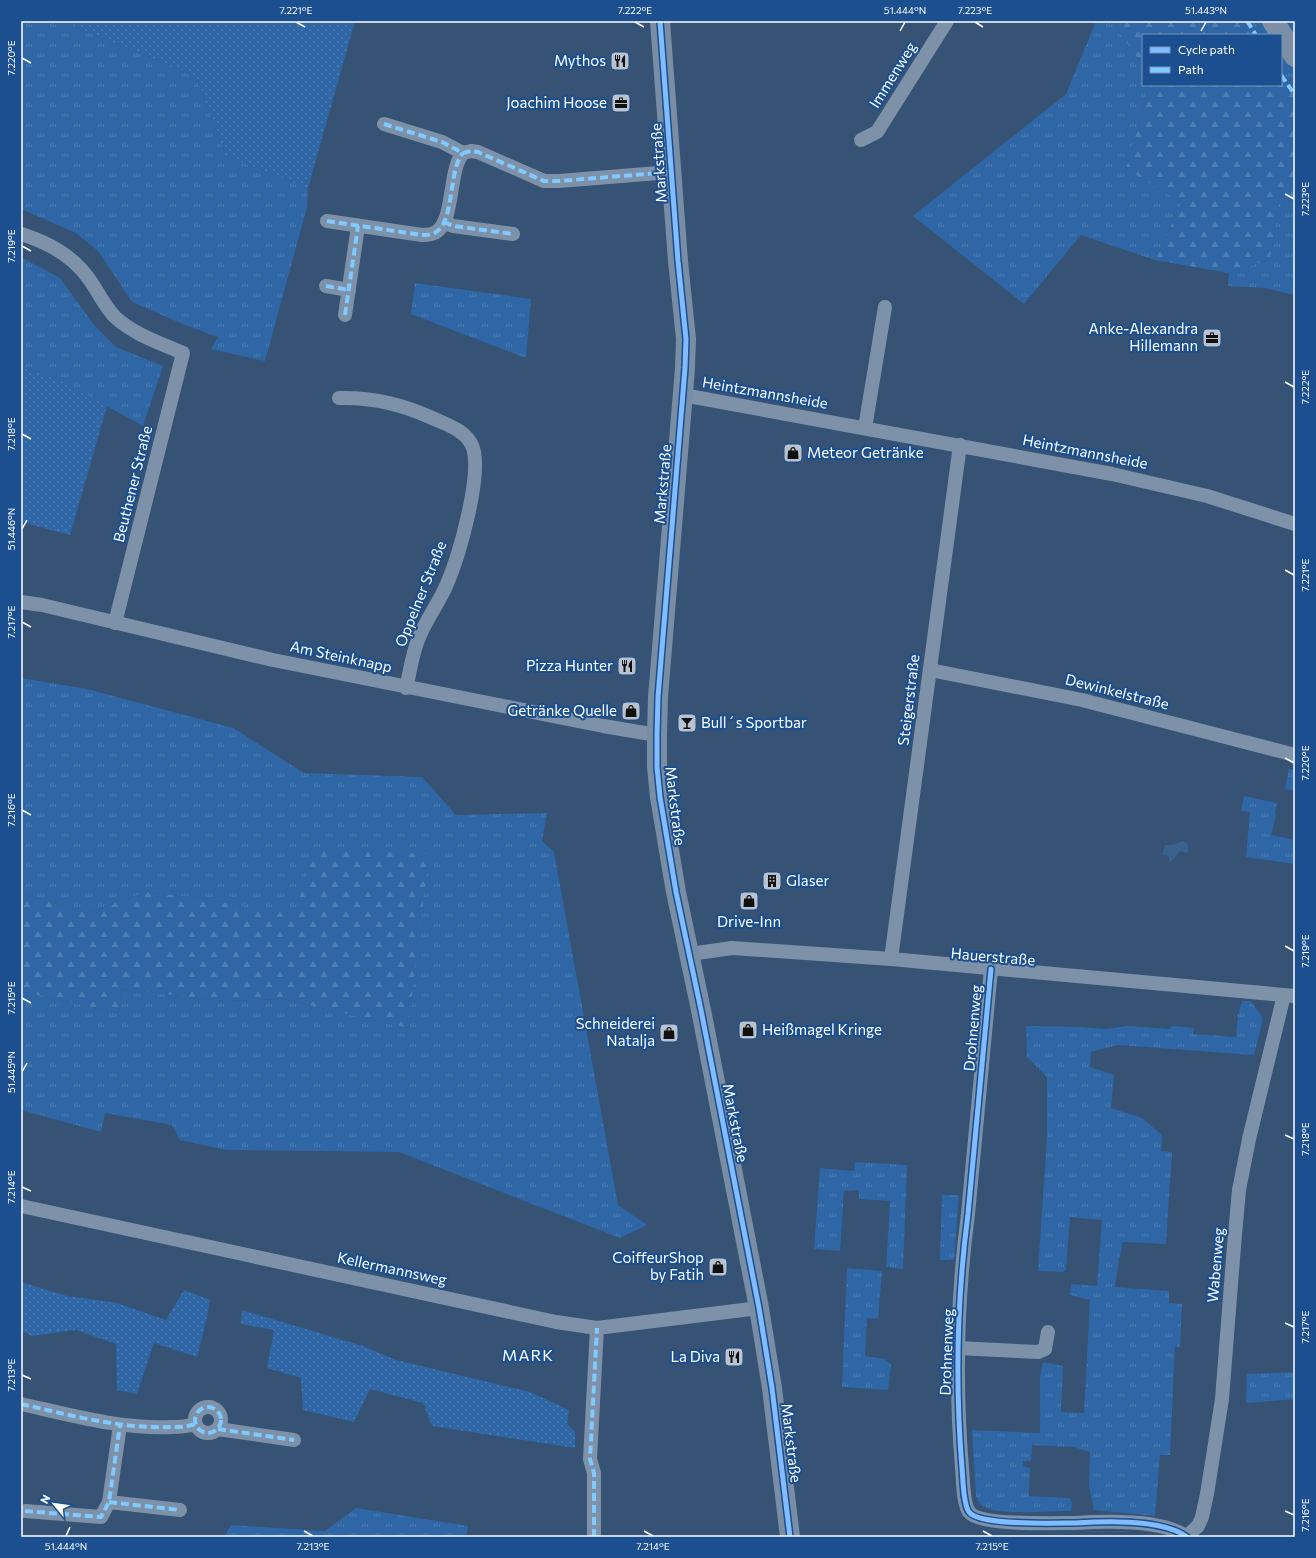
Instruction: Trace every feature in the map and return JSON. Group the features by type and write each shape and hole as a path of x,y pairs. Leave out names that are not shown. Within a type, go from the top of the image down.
{"main road":[{"name":"Markstraße","path":"660,21 671,172 686,339 657,735 660,797 676,892 690,954 759,1308 772,1388 790,1537"},
{"path":"1273,21 1281,34"},
{"path":"1282,35 1295,56"}],"street":[{"name":"Immenweg","path":"861,140 877,132 947,21"},
{"path":"384,124 442,142 463,153"},
{"path":"327,221 427,235 432,234 439,230 444,222 458,159 463,153 471,151 478,152 544,181 671,172"},
{"path":"444,222 452,226 513,234"},
{"path":"346,315 358,226"},
{"name":"Beuthener Straße","path":"21,234 48,245 75,262 114,316 126,326 183,353 116,623"},
{"path":"326,286 349,290"},
{"path":"865,428 886,307"},
{"name":"Heintzmannsheide","path":"683,395 770,412 960,445 1158,484 1207,496 1295,524"},
{"name":"Oppelner Straße","path":"338,398 359,398 382,401 420,412 455,428 466,437 473,448 475,466 474,486 459,551 447,585 418,640 406,688"},
{"name":"Steigerstraße","path":"891,959 960,445"},
{"name":"Am Steinknapp","path":"21,602 42,605 273,660 406,688 657,735"},
{"name":"Dewinkelstraße","path":"930,670 1082,700 1295,755"},
{"name":"Hauerstraße","path":"690,954 732,948 891,959 991,969 1236,989 1289,995"},
{"name":"Drohnenweg","path":"991,969 964,1245 958,1348 958,1416 965,1503 968,1512 976,1518 1003,1522 1123,1522 1169,1529 1187,1537"},
{"name":"Wabenweg","path":"1187,1537 1198,1526 1202,1517 1214,1459 1222,1399 1239,1190 1253,1125 1289,995"},
{"name":"Kellermannsweg","path":"21,1206 556,1322 597,1328 759,1308"},
{"path":"594,1537 594,1473 590,1459 597,1328"},
{"name":"Drohnenweg","path":"958,1348 1038,1352 1045,1349 1048,1332"},
{"path":"21,1404 120,1425 154,1428 189,1426 195,1424"},
{"path":"212,1406 218,1410 222,1416 222,1423 218,1429 212,1433 205,1433 199,1430 195,1424 195,1417 198,1410 204,1407 212,1406"},
{"path":"25,1512 101,1516 109,1502 120,1425"},
{"path":"218,1429 294,1440"},
{"path":"109,1502 180,1510"}],"green space":[{"path":"21,21 61,21 196,76 226,156 308,188 307,207 265,361 211,349 218,337 185,325 132,302 98,251 76,233 21,209"},
{"path":"61,21 355,21 308,188 226,156 196,76"},
{"path":"1096,21 1112,21 1142,65 1142,86 1150,86 1126,169 1182,202 1155,260 1081,235 1024,304 913,216 1066,94"},
{"path":"1112,21 1250,21 1258,34 1142,34 1142,65"},
{"path":"1250,21 1295,21 1295,91 1282,72 1282,34 1258,34"},
{"path":"1282,72 1295,91 1295,200 1278,202 1270,259 1229,273 1155,260 1182,202 1126,169 1150,86 1282,86"},
{"path":"1295,200 1295,295 1265,288 1228,286 1229,273 1270,259 1278,202"},
{"path":"21,257 60,278 94,325 116,347 163,366 143,426 57,379 21,367"},
{"path":"415,283 531,299 526,358 411,314"},
{"path":"21,367 57,379 107,406 70,535 21,522"},
{"path":"21,678 87,689 233,728 304,773 422,777 456,815 547,813 542,841 554,852 618,1205 647,1225 620,1238 399,1152 226,1150 180,1140 172,1125 105,1113 101,1132 21,1110 21,991 118,1013 122,989 224,1001 283,999 408,1028 295,916 198,898 147,892 86,913 21,893"},
{"path":"1289,769 1295,770 1295,791 1285,789"},
{"path":"1244,796 1277,803 1276,815 1271,835 1295,840 1295,864 1246,857 1250,812 1241,811"},
{"path":"313,849 429,854 408,1028 283,999 224,1001 122,989 118,1013 21,991 21,893 86,913 147,892 198,898 295,915"},
{"path":"1242,1001 1251,1001 1263,1019 1254,1055 1118,1045 1091,1052 1090,1067 1114,1075 1111,1108 1142,1118 1162,1135 1161,1151 1172,1152 1166,1244 1123,1242 1115,1287 1169,1291 1169,1303 1182,1304 1180,1347 1175,1347 1170,1455 1160,1455 1155,1516 1094,1510 1089,1487 1090,1452 1073,1447 1032,1445 1031,1461 1023,1461 1023,1466 1030,1468 1029,1496 1070,1498 1072,1503 1071,1511 1015,1512 993,1510 982,1506 976,1496 972,1430 1040,1433 1040,1377 1043,1362 1063,1366 1061,1412 1084,1413 1090,1300 1070,1295 1071,1284 1097,1286 1102,1220 1070,1217 1066,1269 1063,1272 1038,1271 1047,1137 1047,1077 1027,1057 1026,1026 1107,1029 1127,1026 1170,1029 1171,1026 1194,1028 1193,1034 1236,1037 1238,1015"},
{"path":"855,1162 907,1165 903,1269 886,1267 890,1201 859,1199 859,1190 844,1191 840,1251 814,1249 820,1168 854,1171"},
{"path":"942,1195 959,1195 954,1260 940,1260"},
{"path":"847,1268 882,1271 878,1319 867,1318 865,1356 885,1359 891,1365 888,1390 842,1387"},
{"path":"21,1282 67,1296 117,1303 166,1320 184,1290 210,1300 197,1357 154,1343 137,1394 117,1390 116,1344 76,1330 31,1336 21,1330"},
{"path":"242,1310 363,1346 396,1360 530,1392 569,1410 567,1424 575,1432 575,1448 432,1426 423,1403 370,1389 354,1422 303,1410 301,1378 267,1368 274,1330 241,1324"},
{"path":"1295,1372 1295,1399 1246,1403 1247,1374"},
{"path":"356,1508 468,1526 466,1537 224,1537 231,1525 325,1531"}],"shaded area":[{"path":"1183,841 1188,844 1188,852 1185,853 1180,851 1173,860 1169,862 1169,856 1162,855 1165,845 1173,845"}],"marked path":[{"path":"1247,21 1255,34"},
{"path":"1282,76 1295,95"},
{"path":"384,124 442,142 463,153 471,151 478,152 544,181 671,172"},
{"path":"327,221 422,235 431,234 439,230 444,222 448,211 458,161 463,153"},
{"path":"444,222 453,226 513,234"},
{"path":"345,315 358,226"},
{"path":"326,286 349,290"},
{"path":"594,1537 594,1473 590,1459 597,1328"},
{"path":"21,1404 114,1424 152,1427 177,1427 195,1424"},
{"path":"208,1407 218,1410 221,1420 218,1430 208,1433 198,1430 195,1420 198,1410 208,1407"},
{"path":"25,1511 101,1517 109,1502 120,1425"},
{"path":"218,1429 294,1440"},
{"path":"109,1502 180,1510"}],"cycle path":[{"path":"660,21 678,261 686,339 685,368 658,697 657,767 660,797 676,892 701,1010 759,1308 772,1388 790,1537"},
{"path":"991,969 959,1309 958,1404 964,1497 967,1508 969,1512 976,1516 987,1520 1002,1522 1133,1522 1163,1527 1176,1531 1187,1537"}],"place":[{"name":"Mythos","path":"620,61"},
{"name":"Joachim Hoose","path":"621,103"},
{"name":"Anke-Alexandra Hillemann","path":"1212,338"},
{"name":"Meteor Getränke","path":"793,453"},
{"name":"Pizza Hunter","path":"627,666"},
{"name":"Getränke Quelle","path":"631,711"},
{"name":"Bull´s Sportbar","path":"687,723"},
{"name":"Glaser","path":"772,881"},
{"name":"Drive-Inn","path":"749,901"},
{"name":"Heißmagel Kringe","path":"748,1030"},
{"name":"Schneiderei Natalja","path":"669,1033"},
{"name":"CoiffeurShop by Fatih","path":"718,1267"},
{"name":"La Diva","path":"734,1357"}],"district":[{"name":"MARK","path":"528,1355"}]}
